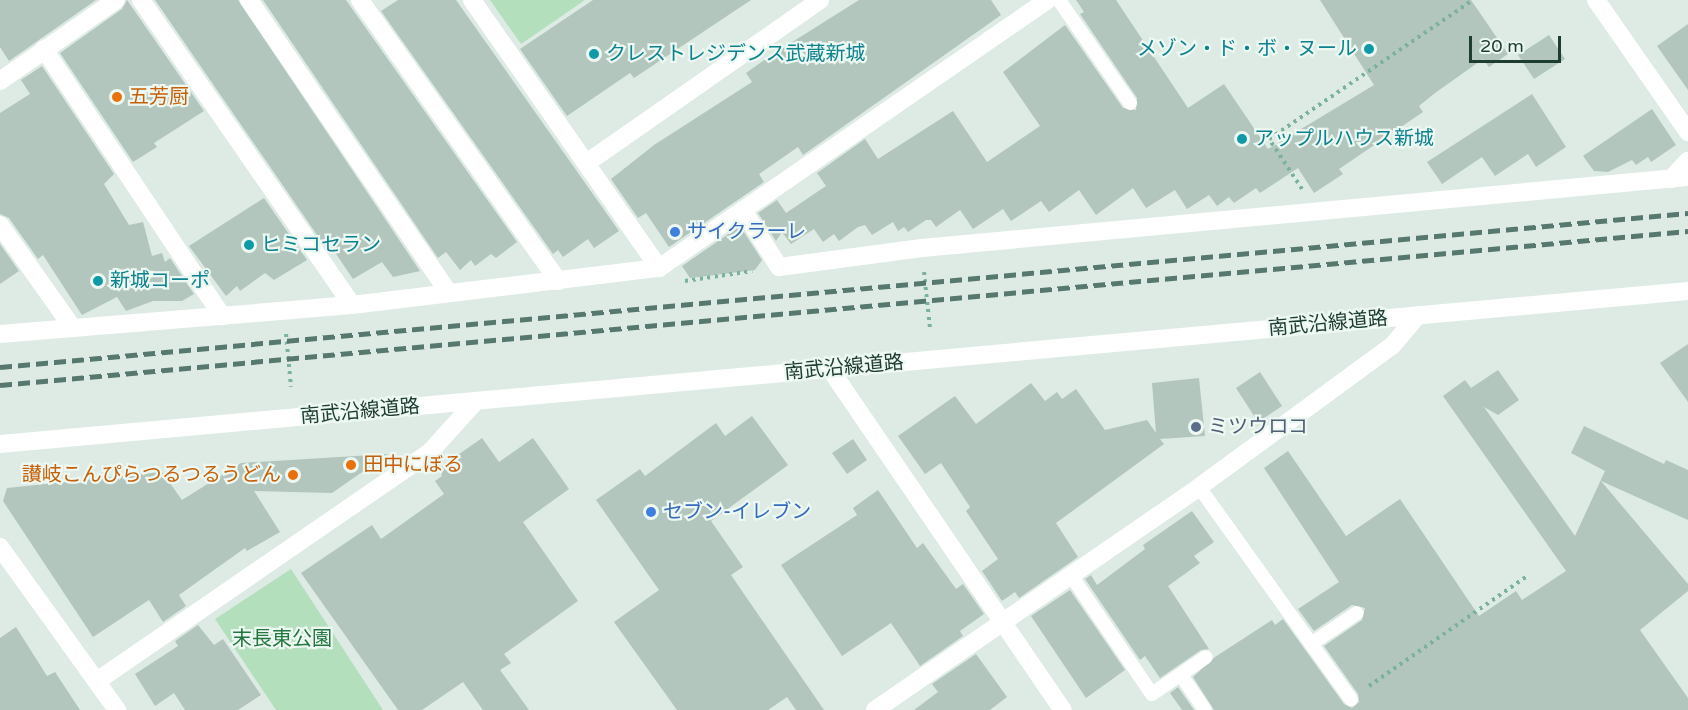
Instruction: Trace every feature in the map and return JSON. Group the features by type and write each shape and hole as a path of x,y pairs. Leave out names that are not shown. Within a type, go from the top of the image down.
{"street":[{"path":"2,77 116,0"},
{"path":"141,0 352,305"},
{"path":"249,0 448,292"},
{"path":"360,0 558,281"},
{"path":"472,0 588,162 660,268"},
{"path":"588,162 820,0"},
{"path":"0,334 352,305 660,268 1047,0"},
{"path":"1596,0 1688,132"},
{"path":"44,49 222,316"},
{"path":"743,210 779,267 922,248 1679,178 1688,160"},
{"path":"0,225 73,328"},
{"name":"南武沿線道路","path":"0,444 1688,291"},
{"path":"875,710 1001,621 1199,487 1392,346 1418,315"},
{"path":"830,369 1063,710"},
{"path":"97,681 429,453 476,401"},
{"path":"0,547 117,710"}],"lane":[{"path":"1059,0 1130,103"},
{"path":"1199,487 1351,699"},
{"path":"1070,574 1152,694 1206,657"},
{"path":"1311,644 1357,613"},
{"path":"1182,675 1205,710"}],"path":[{"path":"1315,210 1269,138 1473,0"},
{"path":"922,248 930,328"},
{"path":"660,268 670,283 779,267"},
{"path":"284,310 291,387"},
{"path":"1351,699 1526,577"}],"green space":[{"path":"490,0 585,0 521,44"},
{"name":"末長東公園","path":"291,569 383,710 276,710 215,619"}],"building":[{"path":"0,0 96,0 9,61 0,47"},
{"path":"127,0 204,111 154,143 157,147 133,162 60,53 122,9"},
{"path":"155,0 238,0 420,271 393,277 382,262 353,279 330,245 326,248"},
{"path":"263,0 346,0 517,242 496,258 491,254 475,266 471,260 460,270 446,252 438,258"},
{"path":"398,0 456,0 619,231 594,248 588,239 563,257 558,250 553,254 381,11"},
{"name":"クレストレジデンス武蔵新城","path":"593,0 751,0 634,78 630,73 567,116 520,49"},
{"path":"859,0 991,0 1001,15 803,155 798,147 759,174 764,182 669,247 646,213 638,218 611,179 654,145 752,82 746,73"},
{"path":"1076,0 1116,0 1188,108 1224,84 1268,149 1374,85 1320,0 1471,0 1508,54 1489,67 1483,59 1435,93 1419,106 1423,112 1339,169 1343,174 1314,193 1298,168 1260,193 1256,188 1234,203 1229,197 1217,206 1209,195 1187,209 1175,190 1146,208 1133,188 1096,215 1079,190 1049,212 1041,201 1011,221 1003,209 973,229 960,210 936,227 931,220 926,220 908,232 904,227 898,231 893,222 872,235 865,225 858,227 839,241 834,234 823,242 814,229 791,244 782,232 776,241 758,213 777,200 786,213 826,186 817,173 865,139 878,159 953,111 987,162 1040,126 1003,72 1065,25 1123,108 1136,110 1137,98 1080,14 1084,12"},
{"path":"1688,24 1688,90 1657,46"},
{"path":"1549,35 1565,59 1534,79 1518,55"},
{"path":"42,66 114,174 104,184 129,225 143,222 152,256 162,253 165,262 170,258 194,294 182,301 153,301 126,311 117,297 82,315 43,255 38,259 9,218 0,214 0,113 30,94 21,80"},
{"path":"1532,94 1566,147 1536,167 1528,154 1495,176 1482,157 1442,184 1427,162"},
{"path":"1652,109 1676,145 1651,162 1648,157 1636,165 1632,160 1608,172 1594,171 1583,156"},
{"name":"ヒミコセラン","path":"264,198 307,260 274,280 265,273 240,291 237,286 226,296 189,246"},
{"path":"740,226 762,260 755,270 690,278 682,266"},
{"path":"0,244 19,271 0,284"},
{"path":"1688,344 1688,402 1660,363"},
{"path":"1498,370 1519,400 1498,415 1484,407 1575,536 1605,471 1571,453 1584,426 1664,464 1666,460 1688,470 1688,520 1601,481 1688,584 1688,591 1640,630 1688,698 1688,710 1214,710 1193,677 1215,657 1272,620 1275,625 1283,619 1344,704 1352,708 1359,702 1358,694 1324,646 1362,620 1365,608 1352,605 1314,631 1298,609 1339,582 1264,468 1288,451 1346,536 1400,499 1479,616 1516,591 1522,600 1566,571 1443,396 1465,380 1471,388"},
{"path":"1260,372 1282,406 1258,422 1236,388"},
{"path":"1199,378 1205,436 1160,439 1164,444 1056,523 1078,557 1019,598 1015,592 1002,601 982,571 998,559 966,511 970,507 941,463 925,474 898,436 955,396 976,424 1031,383 1045,401 1057,392 1062,399 1076,389 1105,430 1147,420 1156,433 1152,383"},
{"path":"752,416 788,465 711,521 743,567 731,575 824,710 796,710 787,697 768,710 677,710 614,622 659,590 596,500 640,469 645,476 716,423 725,436"},
{"path":"482,438 499,462 533,438 569,489 523,522 578,601 504,654 511,663 500,670 529,710 483,710 463,682 422,710 398,710 301,573 372,525 381,539 444,494 435,481 442,476 438,469"},
{"path":"853,439 867,460 847,474 832,453"},
{"path":"388,454 332,493 254,491 280,532 247,551 245,548 179,595 186,606 163,622 149,600 93,637 3,501 7,488 162,472 182,500 241,463"},
{"path":"878,490 917,548 923,543 956,589 963,584 984,614 960,631 963,636 920,666 891,623 842,656 781,565 857,515 853,508"},
{"path":"1192,511 1214,542 1194,556 1200,563 1168,586 1209,649 1201,650 1160,678 1145,656 1140,660 1085,579 1091,575 1097,585 1145,549 1143,545"},
{"path":"1070,590 1125,670 1086,698 1031,616"},
{"path":"198,625 214,645 223,639 261,695 238,710 185,710 174,693 155,706 135,674 178,646 175,641"},
{"path":"16,627 47,676 55,672 80,710 0,710 0,638"},
{"path":"976,654 1007,697 990,710 914,710 938,692 932,684"},
{"path":"1178,687 1194,710 1182,710 1170,693"}],"railway":[{"path":"0,367 1688,213"},
{"path":"0,385 1688,231"}],"place":[{"name":"メゾン・ド・ボ・ヌール","path":"1369,49"},
{"name":"クレストレジデンス武蔵新城","path":"594,54"},
{"name":"五芳厨","path":"117,97"},
{"name":"アップルハウス新城","path":"1242,139"},
{"name":"サイクラーレ","path":"675,232"},
{"name":"ヒミコセラン","path":"249,245"},
{"name":"新城コーポ","path":"98,281"},
{"name":"ミツウロコ","path":"1196,427"},
{"name":"田中にぼる","path":"351,465"},
{"name":"讃岐こんぴらつるつるうどん","path":"293,475"},
{"name":"セブン-イレブン","path":"651,512"}]}
